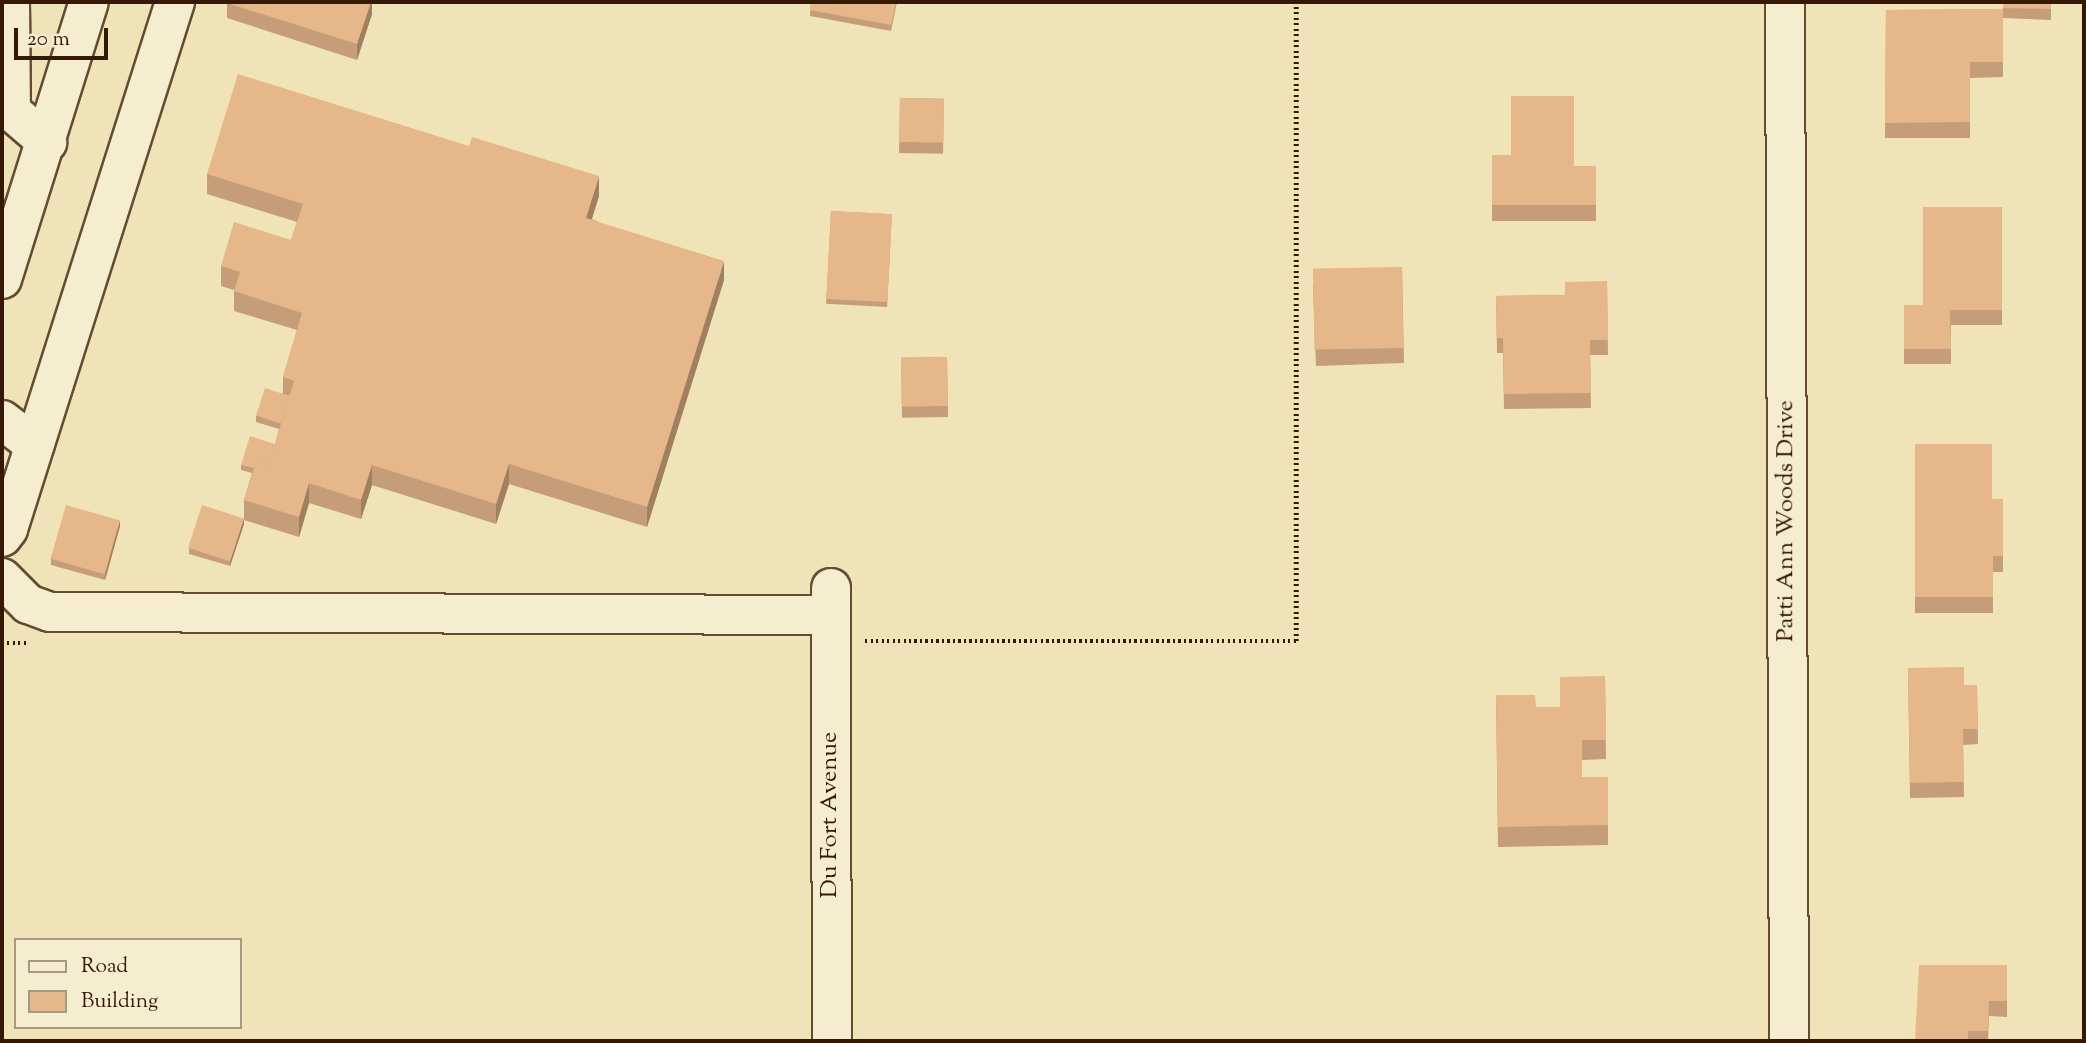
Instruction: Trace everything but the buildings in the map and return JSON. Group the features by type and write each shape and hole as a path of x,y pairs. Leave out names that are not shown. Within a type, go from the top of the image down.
{"street":[{"path":"10,2 11,111 47,142"},
{"path":"2,279 89,2"},
{"path":"2,537 35,445 175,2"},
{"name":"Patti Ann Woods Drive","path":"1785,2 1789,1041"},
{"path":"2,420 35,445"},
{"path":"2,578 29,604 50,612 831,615"},
{"name":"Du Fort Avenue","path":"831,615 832,1041"}],"path":[{"path":"831,615 1296,641 1296,2"},
{"path":"2,643 29,643"}]}
